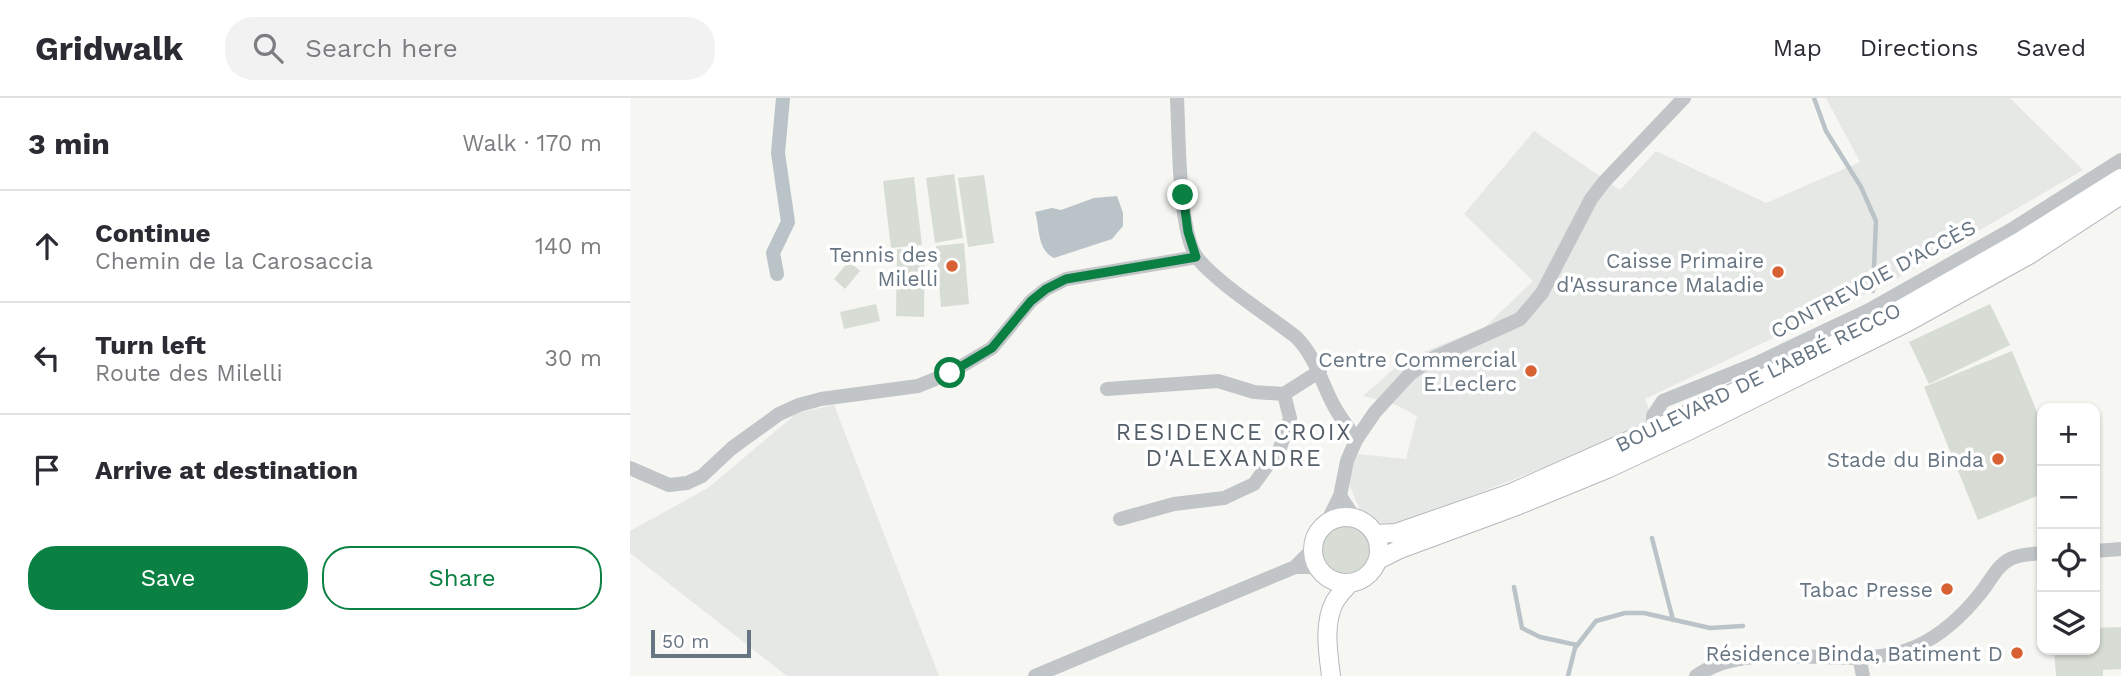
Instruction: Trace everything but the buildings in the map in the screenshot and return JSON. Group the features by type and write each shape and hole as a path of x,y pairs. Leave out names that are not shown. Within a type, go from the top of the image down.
{"main road":[{"name":"BOULEVARD DE L'ABBÉ RECCO","path":"1375,534 1396,533 1511,493 1862,331 2022,240 2121,178"},
{"name":"BOULEVARD DE L'ABBÉ RECCO","path":"1378,560 1607,469 1700,425 1908,322 2029,255 2121,195"},
{"path":"1331,676 1327,645 1335,602 1350,583 1367,575 1378,560 1379,542 1375,534 1370,526 1354,517 1344,517 1326,524 1315,540 1313,549 1335,602"},
{"path":"1325,573 1350,583"}],"street":[{"path":"1177,98 1183,195 1188,232 1196,257 1306,346 1320,371 1334,406 1356,440"},
{"path":"1326,524 1340,496 1347,461 1356,440 1375,412 1410,374 1429,360 1520,319 1542,293 1591,199 1684,98"},
{"name":"CONTREVOIE D'ACCÈS","path":"1653,429 1653,416 1663,401 1755,364 1869,310 2014,228 2121,160"},
{"path":"630,468 669,485 687,483 702,476 732,448 779,414 799,405 821,399 918,386 950,373 992,348 1031,301 1046,289 1066,279 1196,257"},
{"path":"1107,389 1217,381 1254,392 1284,394 1320,371"},
{"path":"1120,519 1174,504 1224,498 1254,484 1280,448 1290,418 1284,394"},
{"path":"1340,496 1354,517"},
{"path":"1035,676 1294,567 1313,549"},
{"path":"2100,551 2121,549"},
{"path":"1696,676 1711,665 1737,658 1858,656 1916,647 1936,635 1970,606 2000,567 2010,559 2037,555"},
{"path":"1294,567 1325,573"},
{"path":"1858,656 1863,676"}],"shaded area":[{"path":"1826,98 2010,98 2083,170 1891,282 1645,399 1652,418 1635,432 1399,524 1381,525 1361,513 1349,484 1350,471 1358,454 1406,459 1417,416 1394,404 1363,396 1404,360 1485,327 1533,281 1464,214 1534,131 1620,190 1656,151 1766,203 1860,162"},
{"path":"954,174 963,238 935,243 926,178"},
{"path":"984,175 994,243 968,247 958,178"},
{"path":"914,177 922,245 891,248 883,181"},
{"path":"1117,196 1123,213 1123,226 1112,239 1054,258 1045,250 1035,212 1052,208 1061,210 1094,198"},
{"path":"964,243 969,304 941,307 936,246"},
{"path":"897,249 925,250 924,317 896,316"},
{"path":"849,261 860,271 845,289 834,279"},
{"path":"876,304 880,321 844,329 840,312"},
{"path":"1990,304 2010,345 1929,384 1909,342"},
{"name":"Stade du Binda","path":"2012,351 2037,412 2037,496 1978,520 1924,387"},
{"path":"834,405 939,676 787,676 630,553 630,531 708,488 797,413"},
{"path":"1346,525 1355,526 1363,532 1369,540 1369,558 1363,566 1355,572 1346,573 1337,572 1329,566 1323,558 1322,549 1323,540 1329,532 1337,526"},
{"path":"2121,627 2121,669 2103,670 2103,676 2056,676 2054,655 2100,655 2100,628"}],"waterway":[{"path":"777,274 773,253 788,222 778,153 783,98"},
{"path":"1814,98 1826,131 1861,187 1876,221 1873,291"},
{"path":"1652,538 1673,620"},
{"path":"1514,587 1522,628 1540,637 1577,645"},
{"path":"1568,676 1575,648 1596,621 1625,613 1644,613 1710,628 1743,626"}],"place":[{"name":"Tennis des Milelli","path":"952,266"},
{"name":"Caisse Primaire d'Assurance Maladie","path":"1778,272"},
{"name":"Centre Commercial E.Leclerc","path":"1531,371"},
{"name":"Stade du Binda","path":"1998,459"},
{"name":"Tabac Presse","path":"1947,589"},
{"name":"Résidence Binda, Batiment D","path":"2017,653"}],"district":[{"name":"RESIDENCE CROIX D'ALEXANDRE","path":"1234,445"}],"route":[{"path":"950,373 992,348 1014,325 1031,301 1046,289 1066,279 1196,257 1188,232 1183,195"}]}
